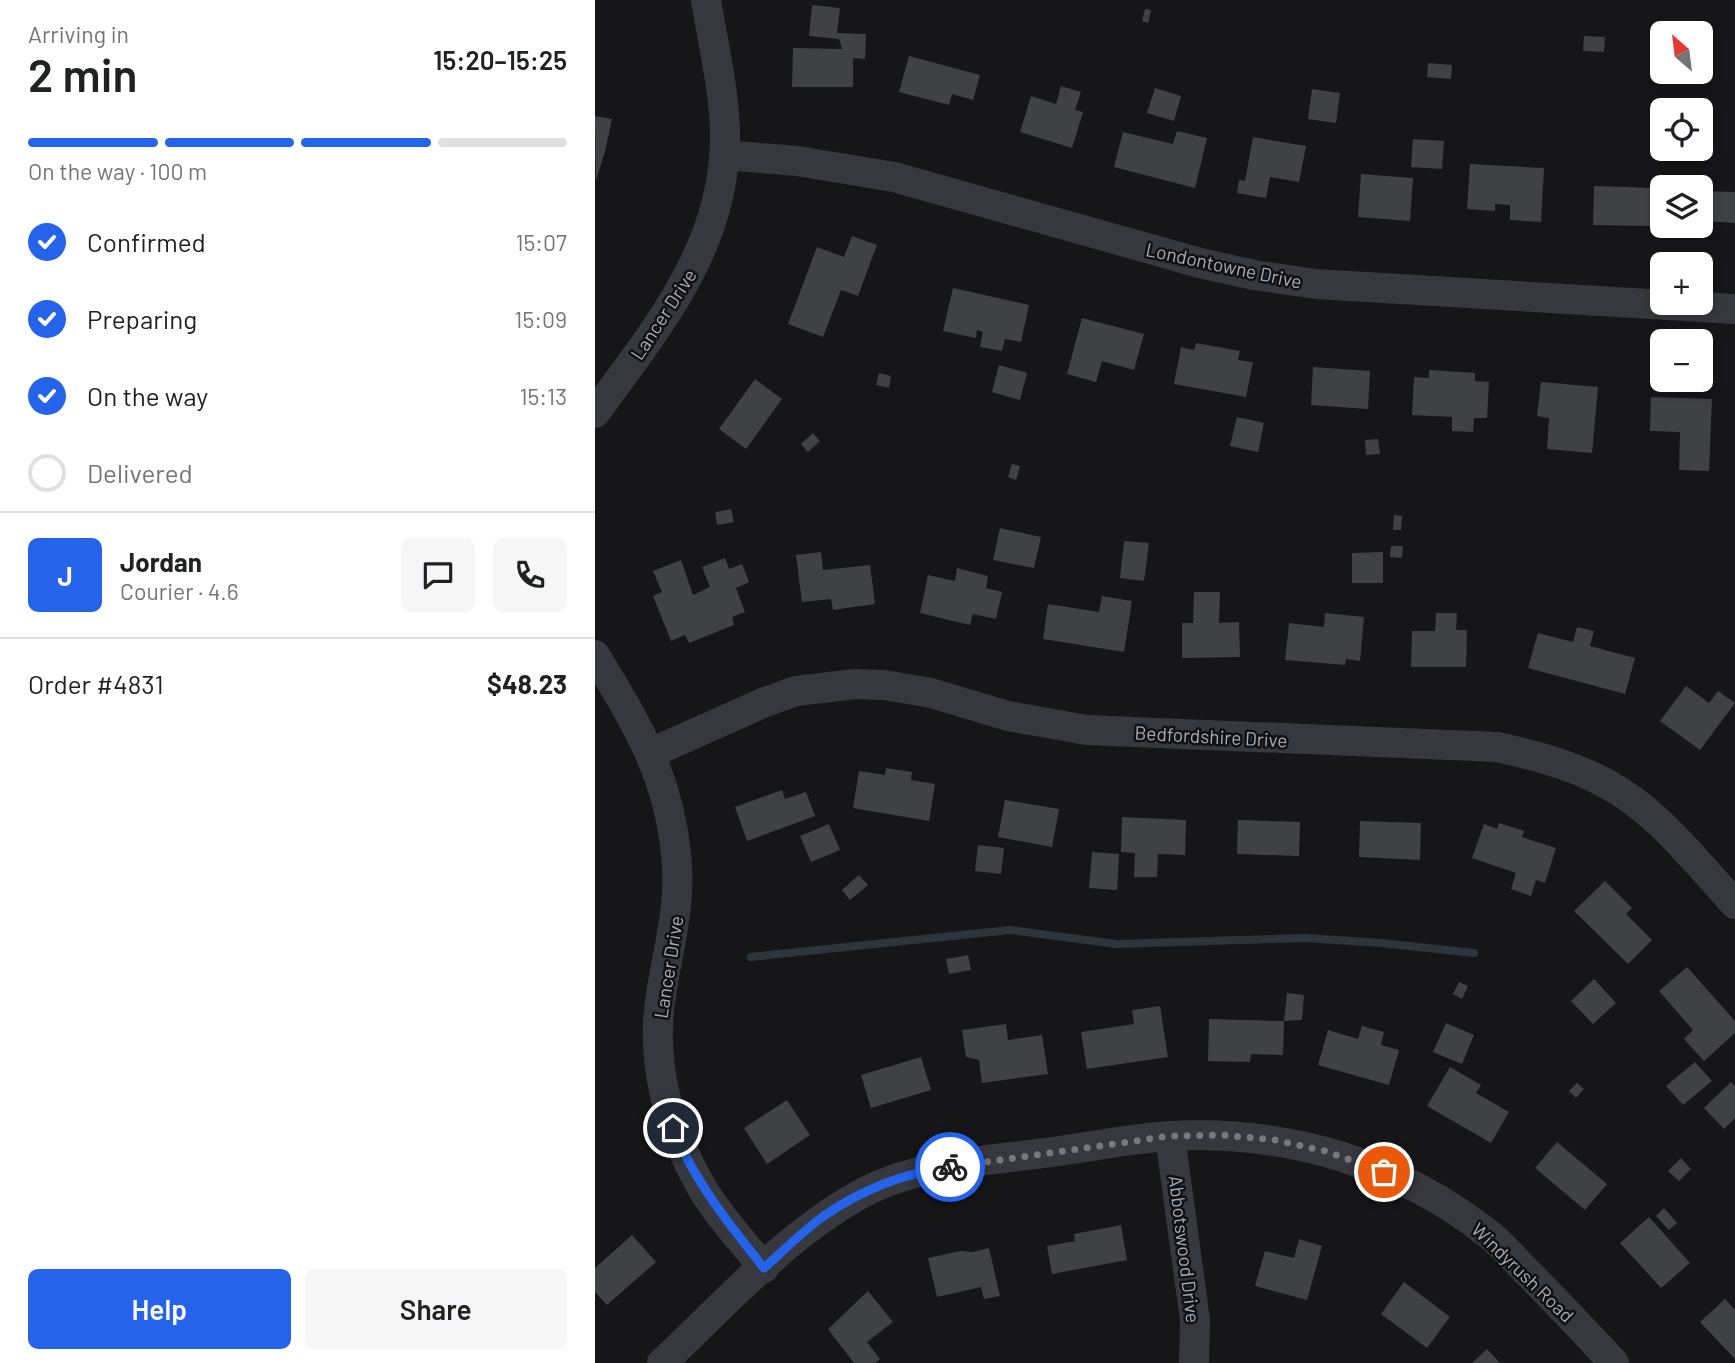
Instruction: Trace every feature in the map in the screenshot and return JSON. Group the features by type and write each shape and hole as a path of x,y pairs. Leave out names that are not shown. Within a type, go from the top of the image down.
{"street":[{"name":"Lancer Drive","path":"595,412 676,299 697,262 719,195 725,132 722,88 706,0"},
{"name":"Londontowne Drive","path":"724,155 797,161 894,177 1115,241 1254,275 1316,284 1735,309"},
{"name":"Lancer Drive","path":"595,656 651,753 672,823 678,880 674,929 660,997 658,1041 662,1084 677,1138 703,1189 764,1268"},
{"name":"Bedfordshire Drive","path":"651,753 796,691 855,684 884,685 931,693 1008,716 1087,730 1497,747 1557,762 1604,782 1624,795 1666,829 1735,904"},
{"name":"Windyrush Road","path":"662,1363 820,1219 861,1194 905,1176 935,1169 1170,1136 1223,1135 1275,1140 1325,1151 1400,1179 1427,1193 1493,1238 1614,1363"},
{"name":"Abbotswood Drive","path":"1170,1136 1195,1320 1194,1363"}],"building":[{"path":"812,5 840,8 837,33 866,34 865,59 853,58 853,87 792,87 793,48 842,49 839,39 809,36"},
{"path":"1145,9 1151,10 1148,23 1142,21"},
{"path":"1584,36 1605,37 1604,52 1583,51"},
{"path":"909,56 980,75 973,100 952,94 949,105 899,92"},
{"path":"1428,63 1452,65 1451,79 1427,77"},
{"path":"1061,86 1081,92 1075,110 1083,112 1072,148 1020,132 1031,96 1056,104"},
{"path":"1155,88 1181,96 1174,121 1147,113"},
{"path":"1312,89 1340,93 1336,123 1308,119"},
{"path":"595,116 612,119 596,181"},
{"path":"1177,131 1207,138 1195,188 1114,167 1123,132 1173,144"},
{"path":"1253,137 1306,146 1299,182 1270,177 1266,198 1237,193 1239,180 1245,181"},
{"path":"1413,139 1444,141 1442,169 1411,167"},
{"path":"1470,164 1544,168 1541,222 1510,220 1510,205 1495,204 1495,211 1467,209"},
{"path":"1361,174 1413,178 1410,221 1358,217"},
{"path":"1594,186 1650,188 1650,226 1593,225"},
{"path":"1713,191 1735,192 1735,223 1713,222"},
{"path":"852,236 877,245 858,296 841,290 823,337 788,324 817,247 844,257"},
{"path":"953,288 1029,305 1021,342 1005,339 1002,351 980,347 983,332 977,330 976,338 943,331"},
{"path":"1082,318 1144,334 1134,370 1102,361 1096,382 1067,374"},
{"path":"1196,343 1240,351 1238,360 1253,362 1246,397 1174,384 1181,347 1194,350"},
{"path":"999,365 1027,373 1020,400 992,392"},
{"path":"1313,367 1370,371 1368,409 1311,405"},
{"path":"1429,370 1475,373 1475,381 1489,382 1487,418 1474,418 1473,432 1452,431 1452,417 1412,415 1414,377 1429,378"},
{"path":"879,373 891,376 889,388 876,385"},
{"path":"755,379 782,399 746,449 719,429"},
{"path":"1541,382 1598,387 1592,453 1547,449 1549,418 1537,416"},
{"path":"1651,397 1712,399 1709,471 1679,470 1680,432 1650,431"},
{"path":"1237,417 1264,423 1258,452 1230,446"},
{"path":"813,433 820,441 808,452 801,444"},
{"path":"1378,439 1380,454 1366,455 1365,440"},
{"path":"1012,464 1020,466 1016,480 1008,477"},
{"path":"731,509 734,522 717,525 715,512"},
{"path":"1394,515 1402,516 1401,530 1393,530"},
{"path":"1000,528 1041,537 1034,568 993,560"},
{"path":"1124,541 1149,543 1144,581 1120,578"},
{"path":"1391,546 1403,546 1402,558 1390,557"},
{"path":"821,552 823,570 870,565 875,604 833,610 831,599 802,602 796,555"},
{"path":"1383,552 1383,583 1352,583 1352,553"},
{"path":"725,558 729,569 742,564 749,582 736,588 745,612 732,617 734,625 689,643 685,635 671,641 653,596 662,592 653,571 681,560 693,595 710,587 702,567"},
{"path":"957,568 988,576 986,588 1002,592 996,619 973,614 970,625 920,613 928,575 955,581"},
{"path":"1194,592 1220,592 1219,623 1239,622 1240,657 1182,658 1182,623 1193,623"},
{"path":"1102,596 1132,601 1124,652 1043,639 1048,604 1099,612"},
{"path":"1325,613 1364,617 1360,661 1346,659 1345,665 1285,660 1289,623 1324,627"},
{"path":"1436,613 1457,613 1456,630 1467,630 1466,667 1411,667 1412,631 1435,631"},
{"path":"1577,627 1594,631 1590,646 1635,658 1625,694 1528,668 1538,633 1573,642"},
{"path":"1686,686 1709,703 1718,691 1735,703 1700,750 1660,721"},
{"path":"886,768 912,772 911,780 935,784 929,821 853,808 859,771 885,775"},
{"path":"782,790 785,799 806,792 815,816 747,841 735,807"},
{"path":"1005,800 1059,809 1052,847 998,837"},
{"path":"1122,817 1186,820 1185,855 1158,854 1157,877 1134,877 1135,853 1121,852"},
{"path":"1238,820 1300,822 1299,856 1237,854"},
{"path":"1360,821 1421,823 1420,860 1359,857"},
{"path":"1499,823 1524,831 1522,837 1556,848 1545,883 1536,880 1531,896 1511,889 1516,873 1472,858 1484,824 1497,829"},
{"path":"829,824 840,850 811,862 800,836"},
{"path":"978,845 1004,848 1001,874 975,871"},
{"path":"1092,852 1119,854 1117,890 1089,888"},
{"path":"859,875 868,885 850,900 842,890"},
{"path":"1605,881 1632,908 1626,914 1652,940 1628,964 1574,911"},
{"path":"968,955 971,970 949,974 946,959"},
{"path":"1687,967 1735,1021 1735,1033 1704,1061 1684,1039 1693,1030 1659,991"},
{"path":"1594,979 1616,1003 1593,1024 1571,1001"},
{"path":"1459,982 1468,986 1462,999 1453,994"},
{"path":"1287,993 1304,995 1302,1020 1284,1021"},
{"path":"1160,1006 1168,1057 1087,1069 1081,1032 1134,1024 1132,1010"},
{"path":"1209,1019 1284,1021 1283,1055 1251,1054 1250,1062 1208,1061"},
{"path":"1446,1023 1474,1035 1462,1064 1433,1052"},
{"path":"1006,1024 1008,1040 1042,1035 1048,1074 982,1083 979,1060 966,1057 962,1030"},
{"path":"1362,1026 1384,1032 1381,1045 1399,1050 1389,1085 1318,1065 1328,1030 1358,1039"},
{"path":"921,1057 931,1090 871,1108 861,1075"},
{"path":"1695,1062 1712,1081 1683,1105 1666,1086"},
{"path":"1450,1067 1481,1085 1476,1093 1509,1112 1491,1143 1427,1106"},
{"path":"1731,1082 1735,1086 1735,1118 1724,1129 1704,1108"},
{"path":"1577,1083 1584,1089 1576,1098 1569,1091"},
{"path":"787,1100 810,1135 767,1164 744,1128"},
{"path":"1557,1142 1607,1184 1585,1210 1535,1168"},
{"path":"1681,1158 1691,1169 1679,1181 1668,1171"},
{"path":"1664,1208 1677,1223 1669,1230 1656,1216"},
{"path":"1649,1217 1690,1263 1661,1288 1620,1243"},
{"path":"1121,1225 1127,1260 1052,1274 1047,1246 1075,1241 1074,1234"},
{"path":"632,1235 656,1262 607,1305 595,1292 595,1268"},
{"path":"1299,1239 1322,1246 1307,1300 1255,1286 1265,1251 1294,1258"},
{"path":"989,1248 1000,1296 984,1299 981,1287 937,1297 928,1258"},
{"path":"1404,1282 1450,1317 1427,1348 1381,1314"},
{"path":"868,1291 893,1322 867,1342 880,1359 875,1363 854,1363 828,1329"},
{"path":"1725,1299 1735,1310 1735,1359 1700,1322"},
{"path":"1487,1349 1500,1363 1472,1363"}],"waterway":[{"path":"751,957 1010,930 1116,944 1306,938 1474,953"}],"way so far":[{"path":"950,1167 1170,1136 1223,1135 1275,1140 1325,1151 1384,1172"}],"route":[{"path":"673,1128 703,1189 764,1268 820,1219 861,1194 905,1176 950,1167"}]}
